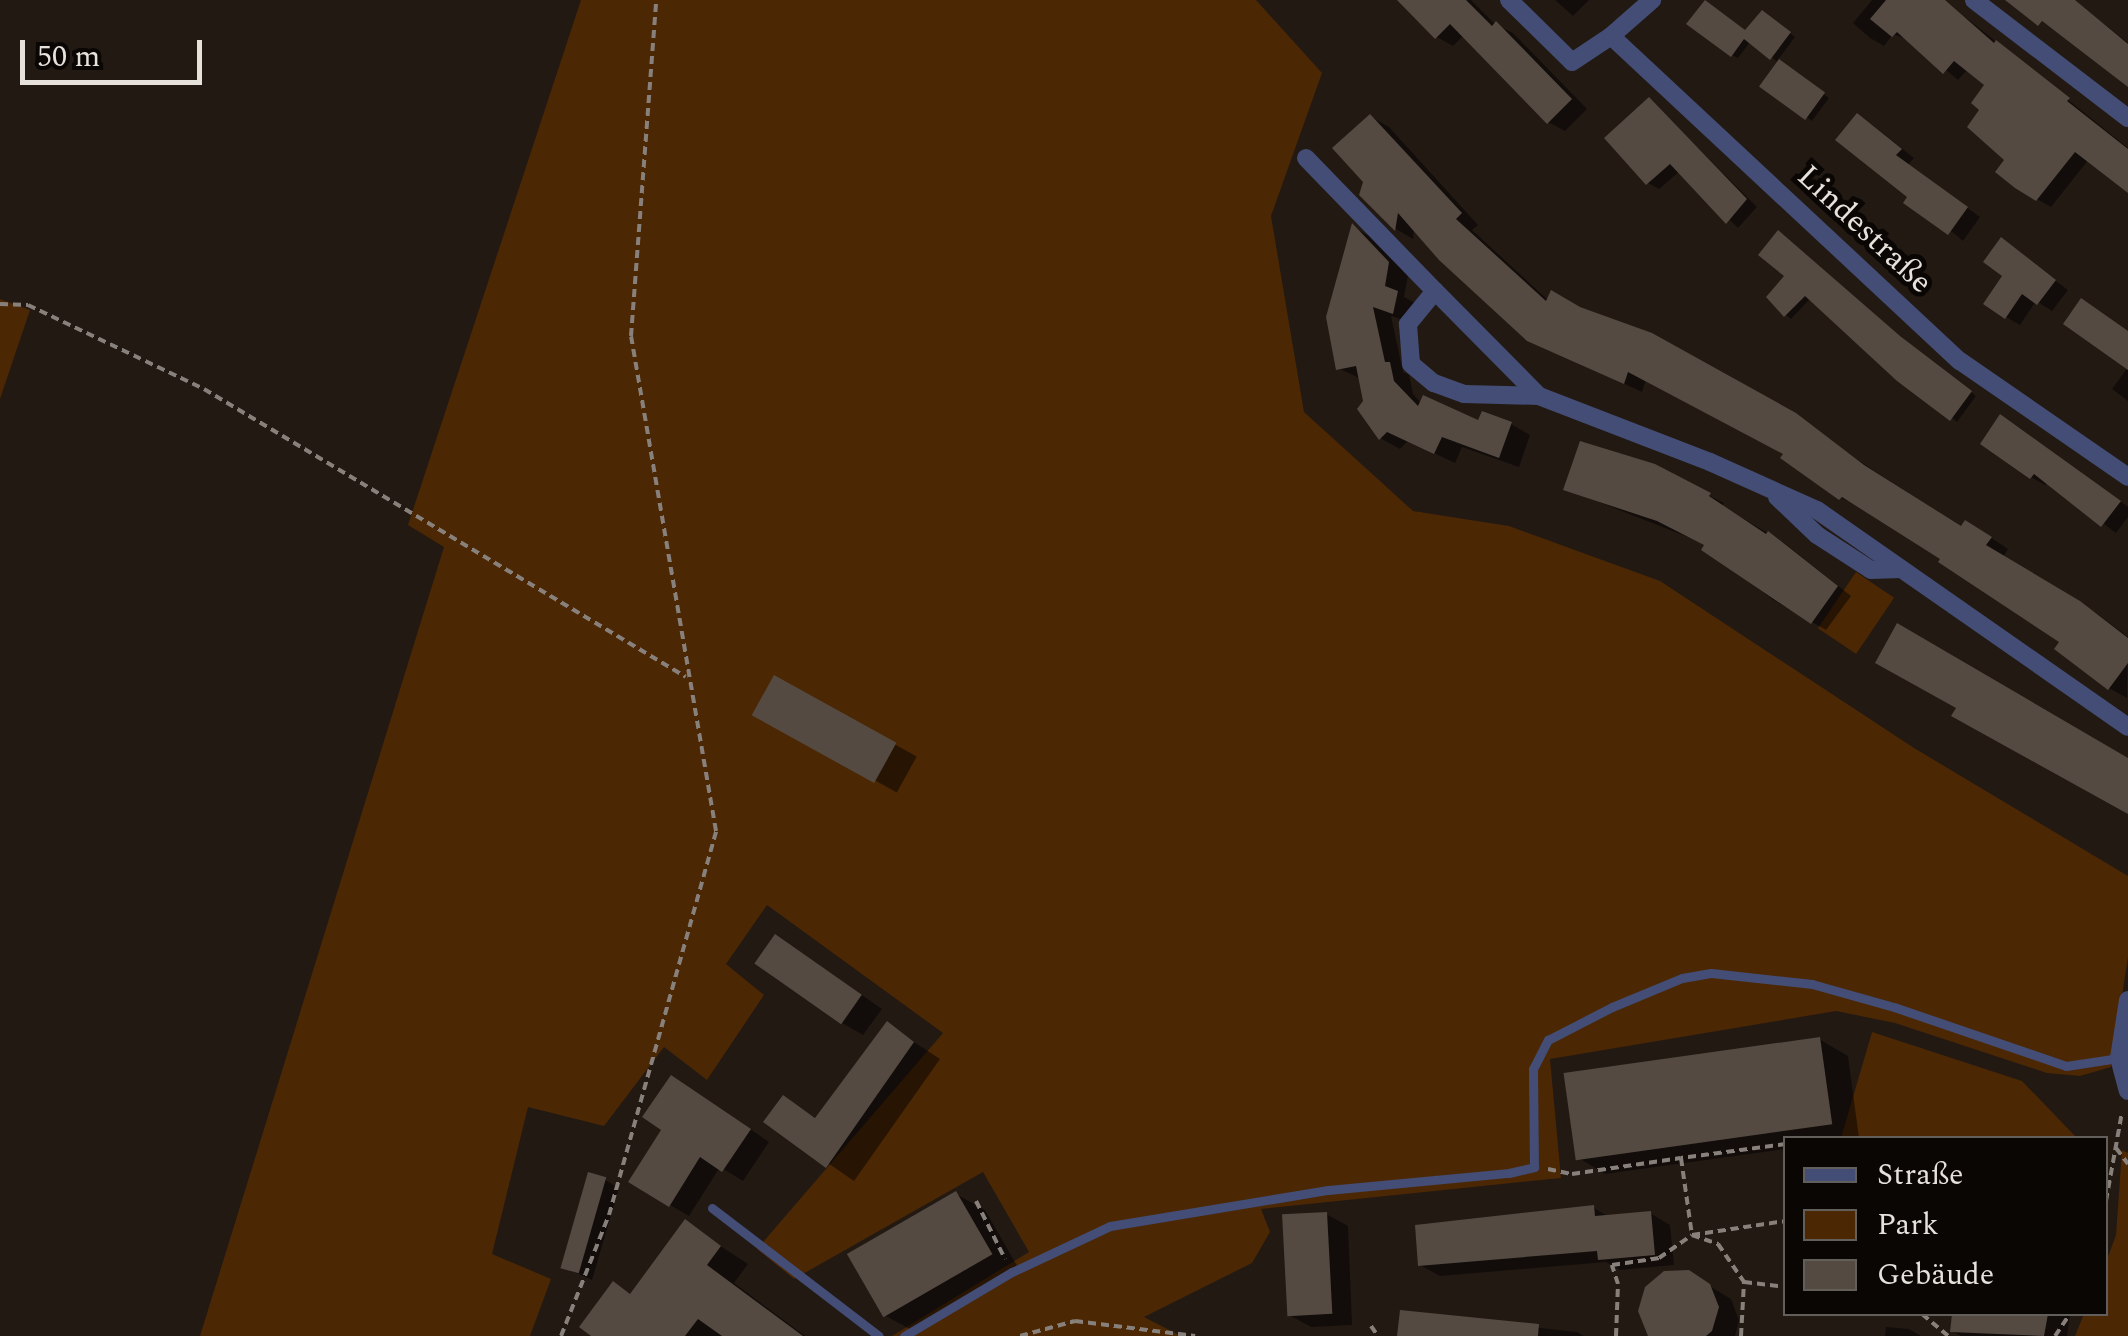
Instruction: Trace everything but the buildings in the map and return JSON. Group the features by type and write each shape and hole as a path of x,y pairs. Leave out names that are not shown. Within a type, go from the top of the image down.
{"street":[{"path":"1509,0 1572,62 1611,36 1652,0"},
{"path":"1974,0 2128,118"},
{"name":"Lindestraße","path":"1611,36 1960,361 2128,477"},
{"path":"1306,158 1538,396"},
{"path":"1435,291 1408,324 1411,364 1434,383 1464,394 1538,396 1818,510 2128,727"},
{"path":"2127,1091 2119,1058 2128,1000"}],"lane":[{"path":"904,1336 1012,1272 1110,1226 1328,1190 1509,1173 1534,1166 1534,1069 1548,1040 1682,978 1712,973 1812,984 1894,1007 2066,1066 2119,1058"},
{"path":"712,1208 879,1336"}],"path":[{"path":"561,1336 609,1215 716,831 686,677 631,336 656,0"},
{"path":"0,304 28,305 64,320 204,389 686,677"},
{"path":"2108,1187 2127,1091"},
{"path":"1534,1166 1572,1174 1783,1144"},
{"path":"2114,1146 2128,1164"},
{"path":"1682,1158 1692,1234"},
{"path":"976,1201 1012,1272"},
{"path":"1616,1336 1618,1284 1612,1266 1659,1258 1692,1234 1783,1221"},
{"path":"1692,1234 1718,1244 1744,1282 1741,1336"},
{"path":"1744,1282 1783,1288"},
{"path":"1924,1316 1948,1336"},
{"path":"1020,1336 1075,1321 1136,1325 1195,1336"},
{"path":"1371,1326 1378,1336"}],"green space":[{"path":"581,0 1256,0 1322,73 1271,216 1304,412 1413,511 1509,526 1660,581 1914,748 2128,876 2128,957 2111,1067 2080,1076 2047,1073 1895,1023 1836,1011 1550,1059 1561,1178 1261,1209 1270,1232 1252,1263 1144,1317 1181,1336 892,1336 1029,1252 983,1172 794,1279 757,1249 943,1033 767,905 726,964 764,995 707,1080 664,1047 604,1126 528,1107 492,1254 551,1279 530,1336 200,1336 444,547 408,525"},
{"path":"0,299 30,310 0,399"},
{"path":"1856,572 1894,598 1856,654 1818,628"},
{"path":"1872,1032 2022,1081 2075,1136 1842,1136"},
{"path":"2122,1150 2128,1153 2128,1336 2075,1336 2083,1316 2108,1316 2108,1257 2116,1235"}]}
